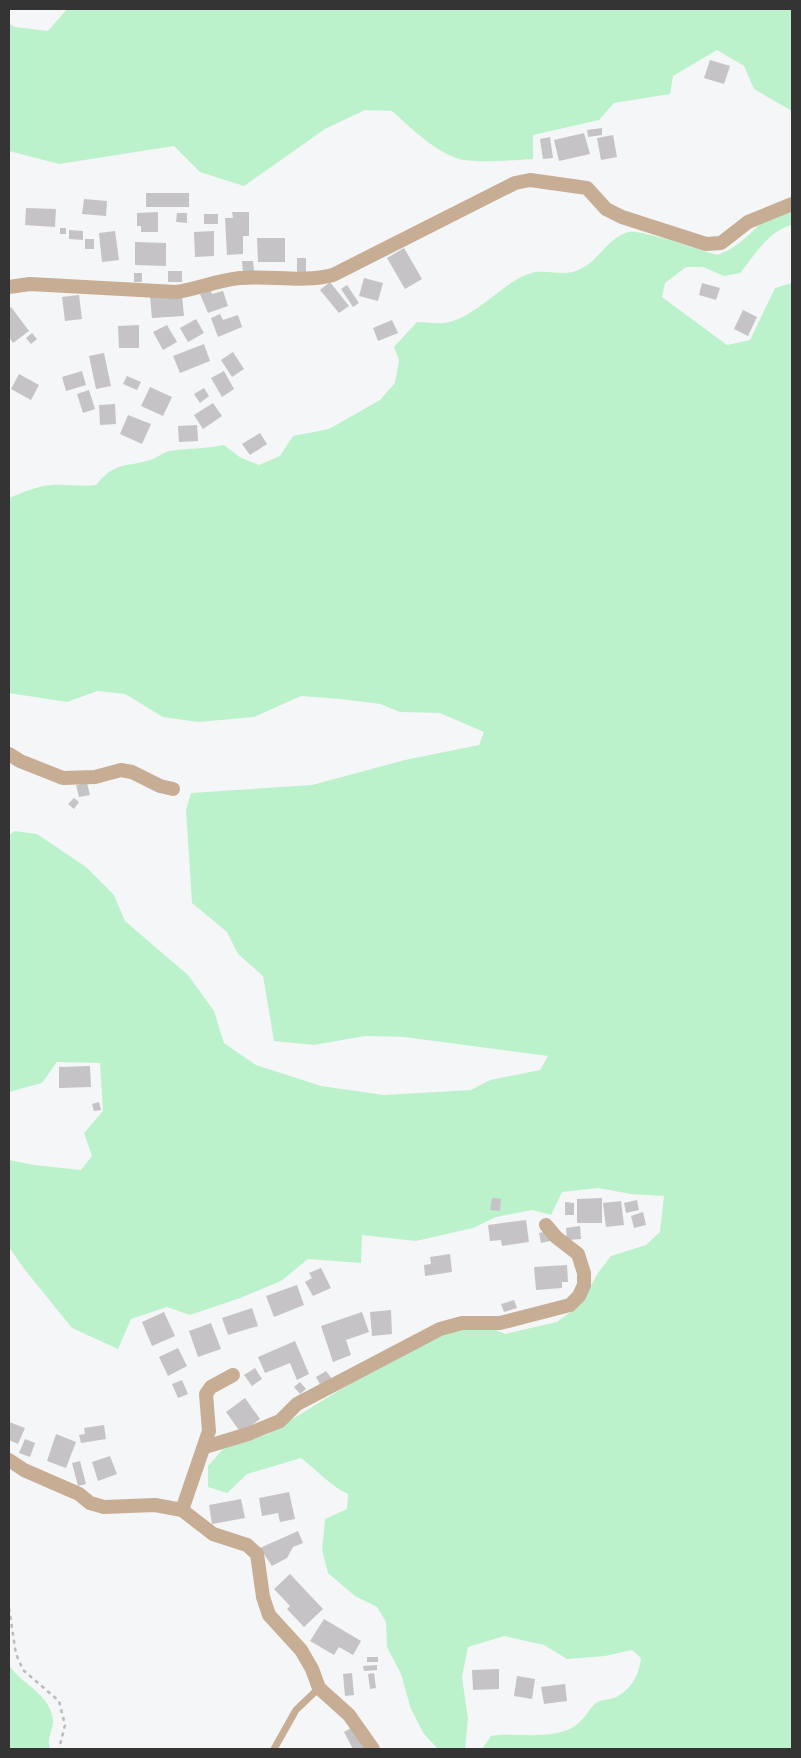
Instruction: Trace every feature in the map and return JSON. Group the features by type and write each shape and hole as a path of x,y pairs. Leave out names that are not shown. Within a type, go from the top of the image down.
{"street":[{"path":"9,287 30,284 176,292 192,290 239,278 271,276 317,279 333,275 515,183 530,180 587,188 606,209 622,217 706,244 721,243 748,222 792,204"},
{"path":"9,754 20,761 63,778 94,777 121,770 132,772 160,786 173,789"},
{"path":"205,1447 248,1434 280,1421 297,1404 440,1329 462,1323 500,1323 570,1305 579,1296 584,1285 584,1273 578,1254 556,1237 546,1225"},
{"path":"182,1510 209,1431 206,1394 211,1387 233,1375"},
{"path":"9,1460 31,1474 78,1494 90,1504 104,1507 155,1505 182,1510 213,1534 247,1545 257,1554 263,1597 270,1615 302,1650 319,1688 349,1714 361,1728 373,1749"}],"lane":[{"path":"274,1749 296,1710 319,1688"}],"path":[{"path":"9,1608 16,1654 22,1670 59,1701 65,1726 59,1749"}],"green space":[{"path":"67,9 792,9 792,111 754,89 744,66 717,50 673,76 670,94 614,103 599,120 533,135 533,159 482,161 456,158 430,144 392,111 365,110 325,129 244,186 200,172 174,146 59,164 9,151 9,24 15,27 48,31"},
{"path":"792,212 792,225 776,232 769,238 740,273 724,276 703,267 686,267 665,283 662,297 727,345 750,340 775,288 792,283 792,1749 482,1749 491,1736 545,1735 566,1731 581,1721 596,1703 616,1697 628,1689 637,1675 640,1664 641,1658 632,1650 605,1656 567,1659 544,1645 504,1636 468,1647 462,1677 468,1719 465,1749 438,1749 424,1734 411,1709 401,1674 387,1647 386,1622 377,1607 355,1596 328,1573 322,1550 325,1519 347,1509 348,1494 329,1482 301,1458 247,1474 227,1493 208,1487 208,1466 223,1449 268,1434 366,1374 452,1328 478,1322 505,1334 557,1322 580,1305 598,1273 611,1256 646,1245 660,1232 664,1196 631,1194 598,1188 562,1192 551,1215 532,1210 496,1217 473,1228 416,1241 362,1235 361,1263 308,1259 281,1281 240,1298 190,1315 167,1307 131,1319 118,1349 72,1328 9,1247 9,1160 34,1165 81,1170 92,1156 84,1133 103,1111 100,1063 57,1062 42,1083 9,1092 9,835 15,831 37,834 86,867 114,895 125,921 188,975 214,1011 224,1043 256,1065 321,1086 384,1095 471,1090 490,1080 540,1070 548,1056 404,1037 365,1036 314,1045 274,1041 263,976 238,954 227,932 192,903 186,810 191,793 312,785 405,760 479,745 484,732 440,713 400,712 380,704 341,699 301,696 254,717 198,722 163,717 125,694 97,691 67,702 9,693 9,498 46,486 96,485 109,472 120,466 150,460 167,452 177,450 224,445 241,458 259,465 280,456 293,436 329,429 380,400 395,383 399,360 394,347 417,322 444,323 456,320 468,314 525,275 536,272 566,273 578,270 590,263 616,238 629,232 658,237 717,255 735,246 766,220 781,213"},
{"path":"9,1665 14,1672 41,1696 50,1710 53,1723 49,1741 50,1749 9,1749"}],"building":[{"path":"710,60 730,66 724,84 704,78"},
{"path":"602,128 602,135 588,137 587,130"},
{"path":"584,133 590,154 559,161 554,140"},
{"path":"613,135 617,157 601,160 597,138"},
{"path":"550,137 553,158 543,159 540,139"},
{"path":"146,193 189,193 189,207 146,207"},
{"path":"84,199 107,201 106,216 82,214"},
{"path":"26,208 56,209 55,227 25,225"},
{"path":"158,212 158,232 141,232 141,226 137,226 137,213"},
{"path":"232,212 249,212 249,236 243,236 243,254 227,255 225,218 233,218"},
{"path":"177,213 187,213 187,223 176,222"},
{"path":"204,214 218,214 218,224 204,224"},
{"path":"60,228 66,228 66,234 60,234"},
{"path":"69,230 83,231 83,240 69,239"},
{"path":"115,231 119,260 102,262 99,233"},
{"path":"214,231 214,256 195,257 194,232"},
{"path":"257,238 285,238 285,262 258,262"},
{"path":"85,239 94,239 94,249 85,249"},
{"path":"135,242 166,243 166,266 135,265"},
{"path":"404,248 422,279 405,289 387,258"},
{"path":"297,258 306,258 306,272 297,272"},
{"path":"242,261 253,261 254,271 243,272"},
{"path":"168,271 182,271 182,282 168,282"},
{"path":"134,273 142,273 142,282 134,282"},
{"path":"364,278 383,283 378,301 359,296"},
{"path":"330,282 349,306 339,313 320,290"},
{"path":"702,283 720,288 716,300 699,295"},
{"path":"347,285 359,303 353,307 341,289"},
{"path":"211,290 212,294 223,291 228,306 208,313 200,294"},
{"path":"79,295 82,319 65,321 62,297"},
{"path":"182,295 184,316 152,318 150,297"},
{"path":"11,307 29,331 13,343 9,337 9,309"},
{"path":"743,310 757,317 748,336 734,329"},
{"path":"220,314 223,320 238,315 242,327 218,337 211,318"},
{"path":"196,319 204,333 188,342 180,328"},
{"path":"392,320 398,333 378,341 373,328"},
{"path":"139,325 139,348 119,348 118,326"},
{"path":"167,325 177,342 163,350 153,332"},
{"path":"32,333 37,339 31,344 26,338"},
{"path":"204,344 210,361 180,373 173,356"},
{"path":"233,352 244,369 232,377 221,360"},
{"path":"104,353 111,386 96,389 89,356"},
{"path":"82,371 86,385 66,391 62,377"},
{"path":"224,371 234,389 222,397 211,378"},
{"path":"19,374 39,385 31,400 11,389"},
{"path":"127,376 141,382 137,390 123,384"},
{"path":"150,387 172,397 163,416 141,406"},
{"path":"204,388 209,396 200,403 194,394"},
{"path":"89,390 95,409 83,413 77,394"},
{"path":"213,403 222,416 203,429 194,415"},
{"path":"115,404 116,424 100,425 99,405"},
{"path":"128,415 151,424 142,444 120,434"},
{"path":"197,425 198,441 179,442 178,426"},
{"path":"260,433 267,444 250,455 242,444"},
{"path":"87,783 90,795 79,797 76,785"},
{"path":"74,798 79,802 74,809 68,804"},
{"path":"90,1066 91,1087 59,1088 59,1067"},
{"path":"99,1102 101,1110 94,1111 92,1104"},
{"path":"492,1198 501,1199 500,1211 490,1210"},
{"path":"602,1198 602,1223 577,1223 577,1199"},
{"path":"637,1200 639,1210 626,1213 624,1203"},
{"path":"621,1201 624,1225 606,1227 603,1203"},
{"path":"565,1202 574,1203 574,1215 565,1215"},
{"path":"643,1212 646,1225 634,1228 631,1216"},
{"path":"526,1220 529,1242 502,1246 501,1240 490,1241 488,1225"},
{"path":"580,1226 581,1239 567,1240 566,1228"},
{"path":"548,1231 550,1241 541,1243 539,1233"},
{"path":"450,1254 452,1272 425,1276 424,1265 431,1264 430,1257"},
{"path":"567,1265 568,1282 562,1282 562,1288 536,1290 534,1267"},
{"path":"321,1268 331,1288 313,1296 305,1282 312,1278 309,1273"},
{"path":"297,1285 304,1305 274,1317 266,1296"},
{"path":"514,1300 517,1308 504,1312 501,1304"},
{"path":"252,1308 258,1326 228,1335 222,1318"},
{"path":"391,1310 392,1334 372,1336 370,1312"},
{"path":"164,1312 175,1336 152,1346 142,1322"},
{"path":"362,1312 369,1332 346,1340 351,1355 333,1362 321,1326"},
{"path":"211,1323 221,1349 198,1357 189,1331"},
{"path":"295,1341 309,1374 297,1380 290,1363 265,1373 258,1357"},
{"path":"178,1348 187,1366 168,1376 159,1357"},
{"path":"255,1368 262,1379 252,1386 244,1375"},
{"path":"326,1371 332,1379 321,1386 316,1377"},
{"path":"182,1380 188,1394 178,1398 172,1384"},
{"path":"300,1382 306,1389 300,1394 294,1387"},
{"path":"245,1398 260,1419 241,1433 226,1412"},
{"path":"9,1422 25,1428 18,1444 9,1440"},
{"path":"104,1425 106,1439 81,1443 79,1435 85,1434 84,1428"},
{"path":"56,1434 76,1442 66,1468 47,1461"},
{"path":"25,1439 35,1443 30,1457 19,1453"},
{"path":"110,1456 117,1474 98,1481 92,1462"},
{"path":"80,1461 86,1484 78,1486 72,1463"},
{"path":"289,1492 295,1519 280,1522 278,1513 262,1516 259,1498"},
{"path":"241,1499 245,1518 212,1524 209,1505"},
{"path":"298,1531 303,1543 293,1547 287,1558 272,1566 260,1548"},
{"path":"290,1574 323,1609 304,1627 287,1609 290,1606 274,1589"},
{"path":"324,1619 361,1641 353,1655 339,1647 334,1655 310,1641"},
{"path":"367,1657 378,1657 378,1662 367,1662"},
{"path":"377,1665 377,1670 364,1671 363,1666"},
{"path":"499,1669 499,1689 473,1690 472,1670"},
{"path":"352,1673 354,1695 345,1696 343,1674"},
{"path":"374,1673 376,1688 370,1689 368,1674"},
{"path":"517,1676 535,1679 532,1699 514,1696"},
{"path":"565,1684 567,1701 544,1704 541,1687"},
{"path":"353,1727 365,1749 353,1749 344,1732"}]}
